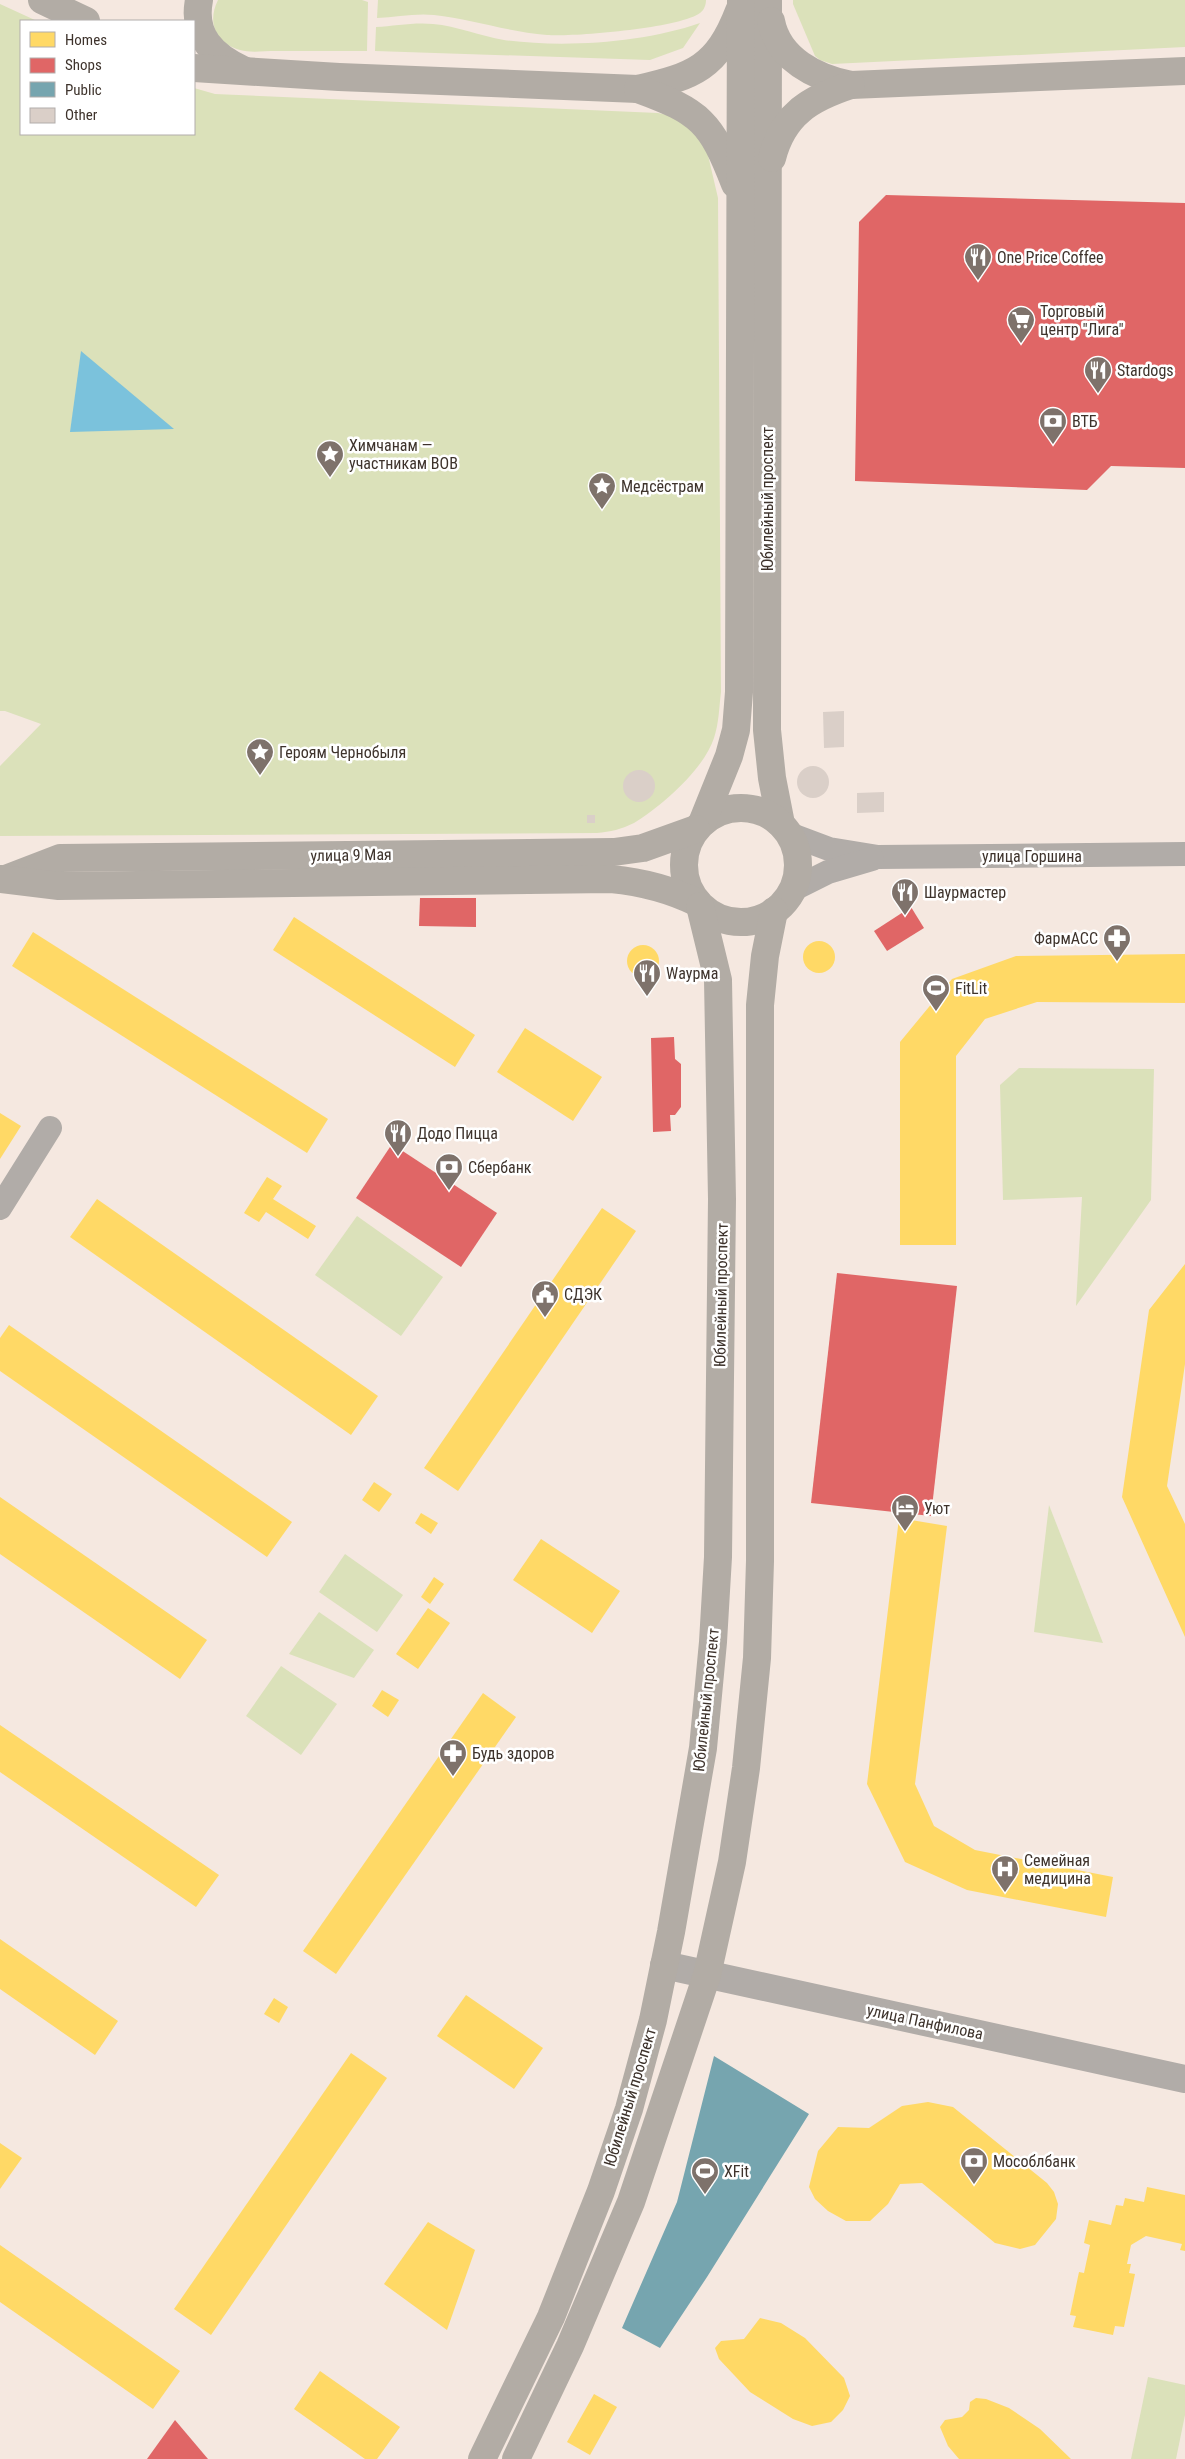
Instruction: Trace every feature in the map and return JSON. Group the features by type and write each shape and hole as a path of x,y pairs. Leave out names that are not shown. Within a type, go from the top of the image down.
{"main road":[{"path":"42,0 84,20"},
{"path":"198,0 197,18 205,42 222,59 246,72"},
{"path":"768,2 772,26 779,43 794,60 829,81 851,85 1185,71"},
{"name":"Юбилейный проспект","path":"741,3 739,692 736,730 729,756 699,826 686,849 683,864 685,879 690,893 699,904 713,915 727,921 743,923 758,920 784,903 792,890 797,875 798,860 785,829 772,778 767,730 768,2"},
{"path":"195,68 246,72 638,89 675,81 700,69 725,40 741,3"},
{"path":"768,174 780,134 793,116 810,101 851,85"},
{"path":"638,89 684,108 705,123 727,162 739,195"},
{"path":"699,826 727,809 741,808 756,810 769,815 785,829"},
{"name":"улица 9 Мая","path":"3,879 60,858 614,852 643,848 699,826"},
{"name":"улица 9 Мая","path":"3,879 59,886 611,879 641,882 672,891 699,904"},
{"name":"Юбилейный проспект","path":"482,2459 551,2317 601,2191 629,2109 653,2020 687,1848 703,1748 713,1642 718,1557 722,1199 720,1007 718,980 699,904"},
{"name":"Юбилейный проспект","path":"516,2459 570,2346 631,2202 707,1974 735,1843 746,1768 756,1658 760,1561 760,1005 765,956 774,911"}],"street":[{"name":"улица Горшина","path":"785,829 830,849 878,858 1185,854"},
{"name":"улица Горшина","path":"792,890 828,872 878,858"},
{"path":"0,1208 50,1128"},
{"name":"улица Панфилова","path":"664,1966 1185,2079"}],"green space":[{"path":"218,0 362,0 368,2 367,51 253,52 231,47 219,37 214,24 213,16"},
{"path":"378,0 706,0 706,4 700,13 671,23 602,33 547,35 434,15 377,18"},
{"path":"793,0 1185,0 1185,47 832,64 815,56"},
{"path":"0,4 35,20 20,20 20,135 195,135 195,88 215,94 658,113 676,117 704,138 718,198 721,692 717,727 709,750 692,774 657,807 634,823 616,830 597,833 0,836 0,766 41,724 5,711 0,711"},
{"path":"700,23 683,48 650,60 375,51 376,27 404,24 442,25 504,40 551,44 628,39 678,30"},
{"path":"1019,1068 1154,1069 1151,1200 1076,1306 1082,1197 1003,1200 1000,1085"},
{"path":"357,1216 443,1277 401,1336 315,1275"},
{"path":"1049,1505 1103,1643 1034,1632"},
{"path":"345,1554 403,1595 377,1632 319,1592"},
{"path":"319,1612 374,1650 354,1678 289,1654"},
{"path":"281,1666 337,1704 301,1755 246,1716"},
{"path":"1148,2377 1185,2385 1185,2415 1176,2459 1131,2459"}],"water":[{"path":"81,351 174,429 70,432"}],"building: Homes":[{"path":"294,917 475,1035 455,1067 273,950"},
{"path":"33,932 328,1119 307,1153 12,966"},
{"path":"819,941 825,942 830,946 834,951 834,963 830,968 825,972 819,973 813,972 808,968 804,963 803,957 804,951 808,946 813,942"},
{"path":"643,945 649,946 654,950 658,955 658,967 654,972 649,976 643,977 637,976 632,972 628,967 627,961 628,955 632,950 637,946"},
{"path":"1185,954 1185,1003 1037,1002 985,1019 956,1056 956,1245 900,1245 900,1042 952,979 1016,956"},
{"path":"525,1028 602,1077 573,1121 497,1072"},
{"path":"0,1113 21,1126 0,1159"},
{"path":"267,1177 282,1186 273,1199 316,1226 308,1239 266,1212 259,1222 244,1213"},
{"path":"97,1199 378,1396 351,1435 70,1237"},
{"path":"602,1208 636,1231 458,1491 424,1468"},
{"path":"1185,1264 1185,1364 1167,1486 1185,1524 1185,1637 1122,1497 1149,1310"},
{"path":"9,1325 292,1522 267,1557 0,1371 0,1338"},
{"path":"374,1482 392,1494 379,1512 362,1500"},
{"path":"0,1497 207,1640 180,1679 0,1554"},
{"path":"421,1513 438,1523 431,1534 415,1523"},
{"path":"899,1518 947,1526 915,1784 934,1826 975,1850 1113,1877 1106,1917 967,1890 905,1862 867,1784"},
{"path":"541,1539 620,1591 592,1633 513,1580"},
{"path":"434,1577 444,1584 430,1604 421,1597"},
{"path":"428,1608 450,1623 418,1669 396,1654"},
{"path":"382,1690 399,1700 388,1717 372,1706"},
{"path":"483,1693 516,1717 336,1974 303,1951"},
{"path":"0,1725 219,1875 196,1907 0,1772"},
{"path":"0,1939 118,2021 95,2055 0,1989"},
{"path":"466,1995 543,2048 514,2089 437,2036"},
{"path":"274,1998 288,2007 279,2023 264,2014"},
{"path":"351,2053 387,2078 211,2335 174,2309"},
{"path":"928,2102 953,2107 1047,2183 1054,2192 1058,2204 1056,2219 1035,2245 1020,2249 995,2243 922,2183 900,2184 888,2204 870,2221 846,2221 828,2211 815,2199 809,2187 818,2151 838,2127 869,2128 902,2106"},
{"path":"0,2143 22,2158 0,2189"},
{"path":"1147,2187 1185,2195 1185,2251 1180,2250 1182,2244 1146,2236 1131,2245 1127,2264 1131,2264 1129,2273 1135,2274 1124,2327 1115,2326 1113,2335 1073,2327 1076,2316 1070,2315 1079,2272 1084,2273 1090,2245 1084,2243 1089,2220 1111,2225 1116,2205 1123,2206 1125,2198 1144,2202"},
{"path":"428,2222 475,2250 447,2330 384,2284"},
{"path":"0,2245 180,2371 153,2409 0,2302"},
{"path":"760,2318 781,2323 805,2338 844,2378 850,2396 843,2410 831,2422 812,2426 793,2419 750,2392 719,2359 715,2348 721,2341 744,2339"},
{"path":"320,2371 400,2427 377,2459 365,2459 294,2409"},
{"path":"594,2394 617,2407 590,2455 567,2442"},
{"path":"976,2398 986,2399 1009,2408 1040,2429 1071,2459 959,2459 948,2446 940,2427 945,2420 962,2417 969,2410 970,2402"}],"building: Shops":[{"name":"Торговый центр \"Лига\"","path":"886,195 1185,203 1185,468 1111,466 1087,490 855,481 859,222"},
{"path":"420,898 476,898 476,927 419,926"},
{"path":"911,907 924,928 887,951 874,931"},
{"path":"674,1037 675,1059 681,1064 681,1107 675,1115 670,1115 671,1131 653,1132 651,1038"},
{"path":"392,1144 497,1213 461,1267 356,1198"},
{"path":"837,1273 957,1286 931,1516 811,1503"},
{"path":"175,2420 208,2459 147,2459"}],"building: Public":[{"path":"714,2056 809,2114 707,2277 660,2348 622,2328 677,2202"}],"building: Other":[{"path":"844,711 844,747 824,748 823,712"},
{"path":"813,766 819,767 824,771 828,776 828,788 824,793 819,797 813,798 807,797 802,793 798,788 797,782 798,776 802,771 807,767"},
{"path":"639,770 645,771 650,775 654,780 654,792 650,797 645,801 639,802 633,801 628,797 624,792 623,786 624,780 628,775 633,771"},
{"path":"884,792 884,812 857,813 857,793"},
{"path":"587,815 595,815 595,823 587,823"}],"place":[{"name":"One Price Coffee","path":"978,281"},
{"name":"Торговый центр \"Лига\"","path":"1021,344"},
{"name":"Stardogs","path":"1098,394"},
{"name":"ВТБ","path":"1053,445"},
{"name":"Химчанам — участникам ВОВ","path":"330,478"},
{"name":"Медсёстрам","path":"602,510"},
{"name":"Героям Чернобыля","path":"260,776"},
{"name":"Шаурмастер","path":"905,916"},
{"name":"ФармАСС","path":"1117,962"},
{"name":"Wаурма","path":"647,997"},
{"name":"FitLit","path":"936,1012"},
{"name":"Додо Пицца","path":"398,1157"},
{"name":"Сбербанк","path":"449,1191"},
{"name":"СДЭК","path":"545,1318"},
{"name":"Уют","path":"905,1532"},
{"name":"Будь здоров","path":"453,1777"},
{"name":"Семейная медицина","path":"1005,1893"},
{"name":"Мособлбанк","path":"974,2185"},
{"name":"XFit","path":"705,2195"}]}
